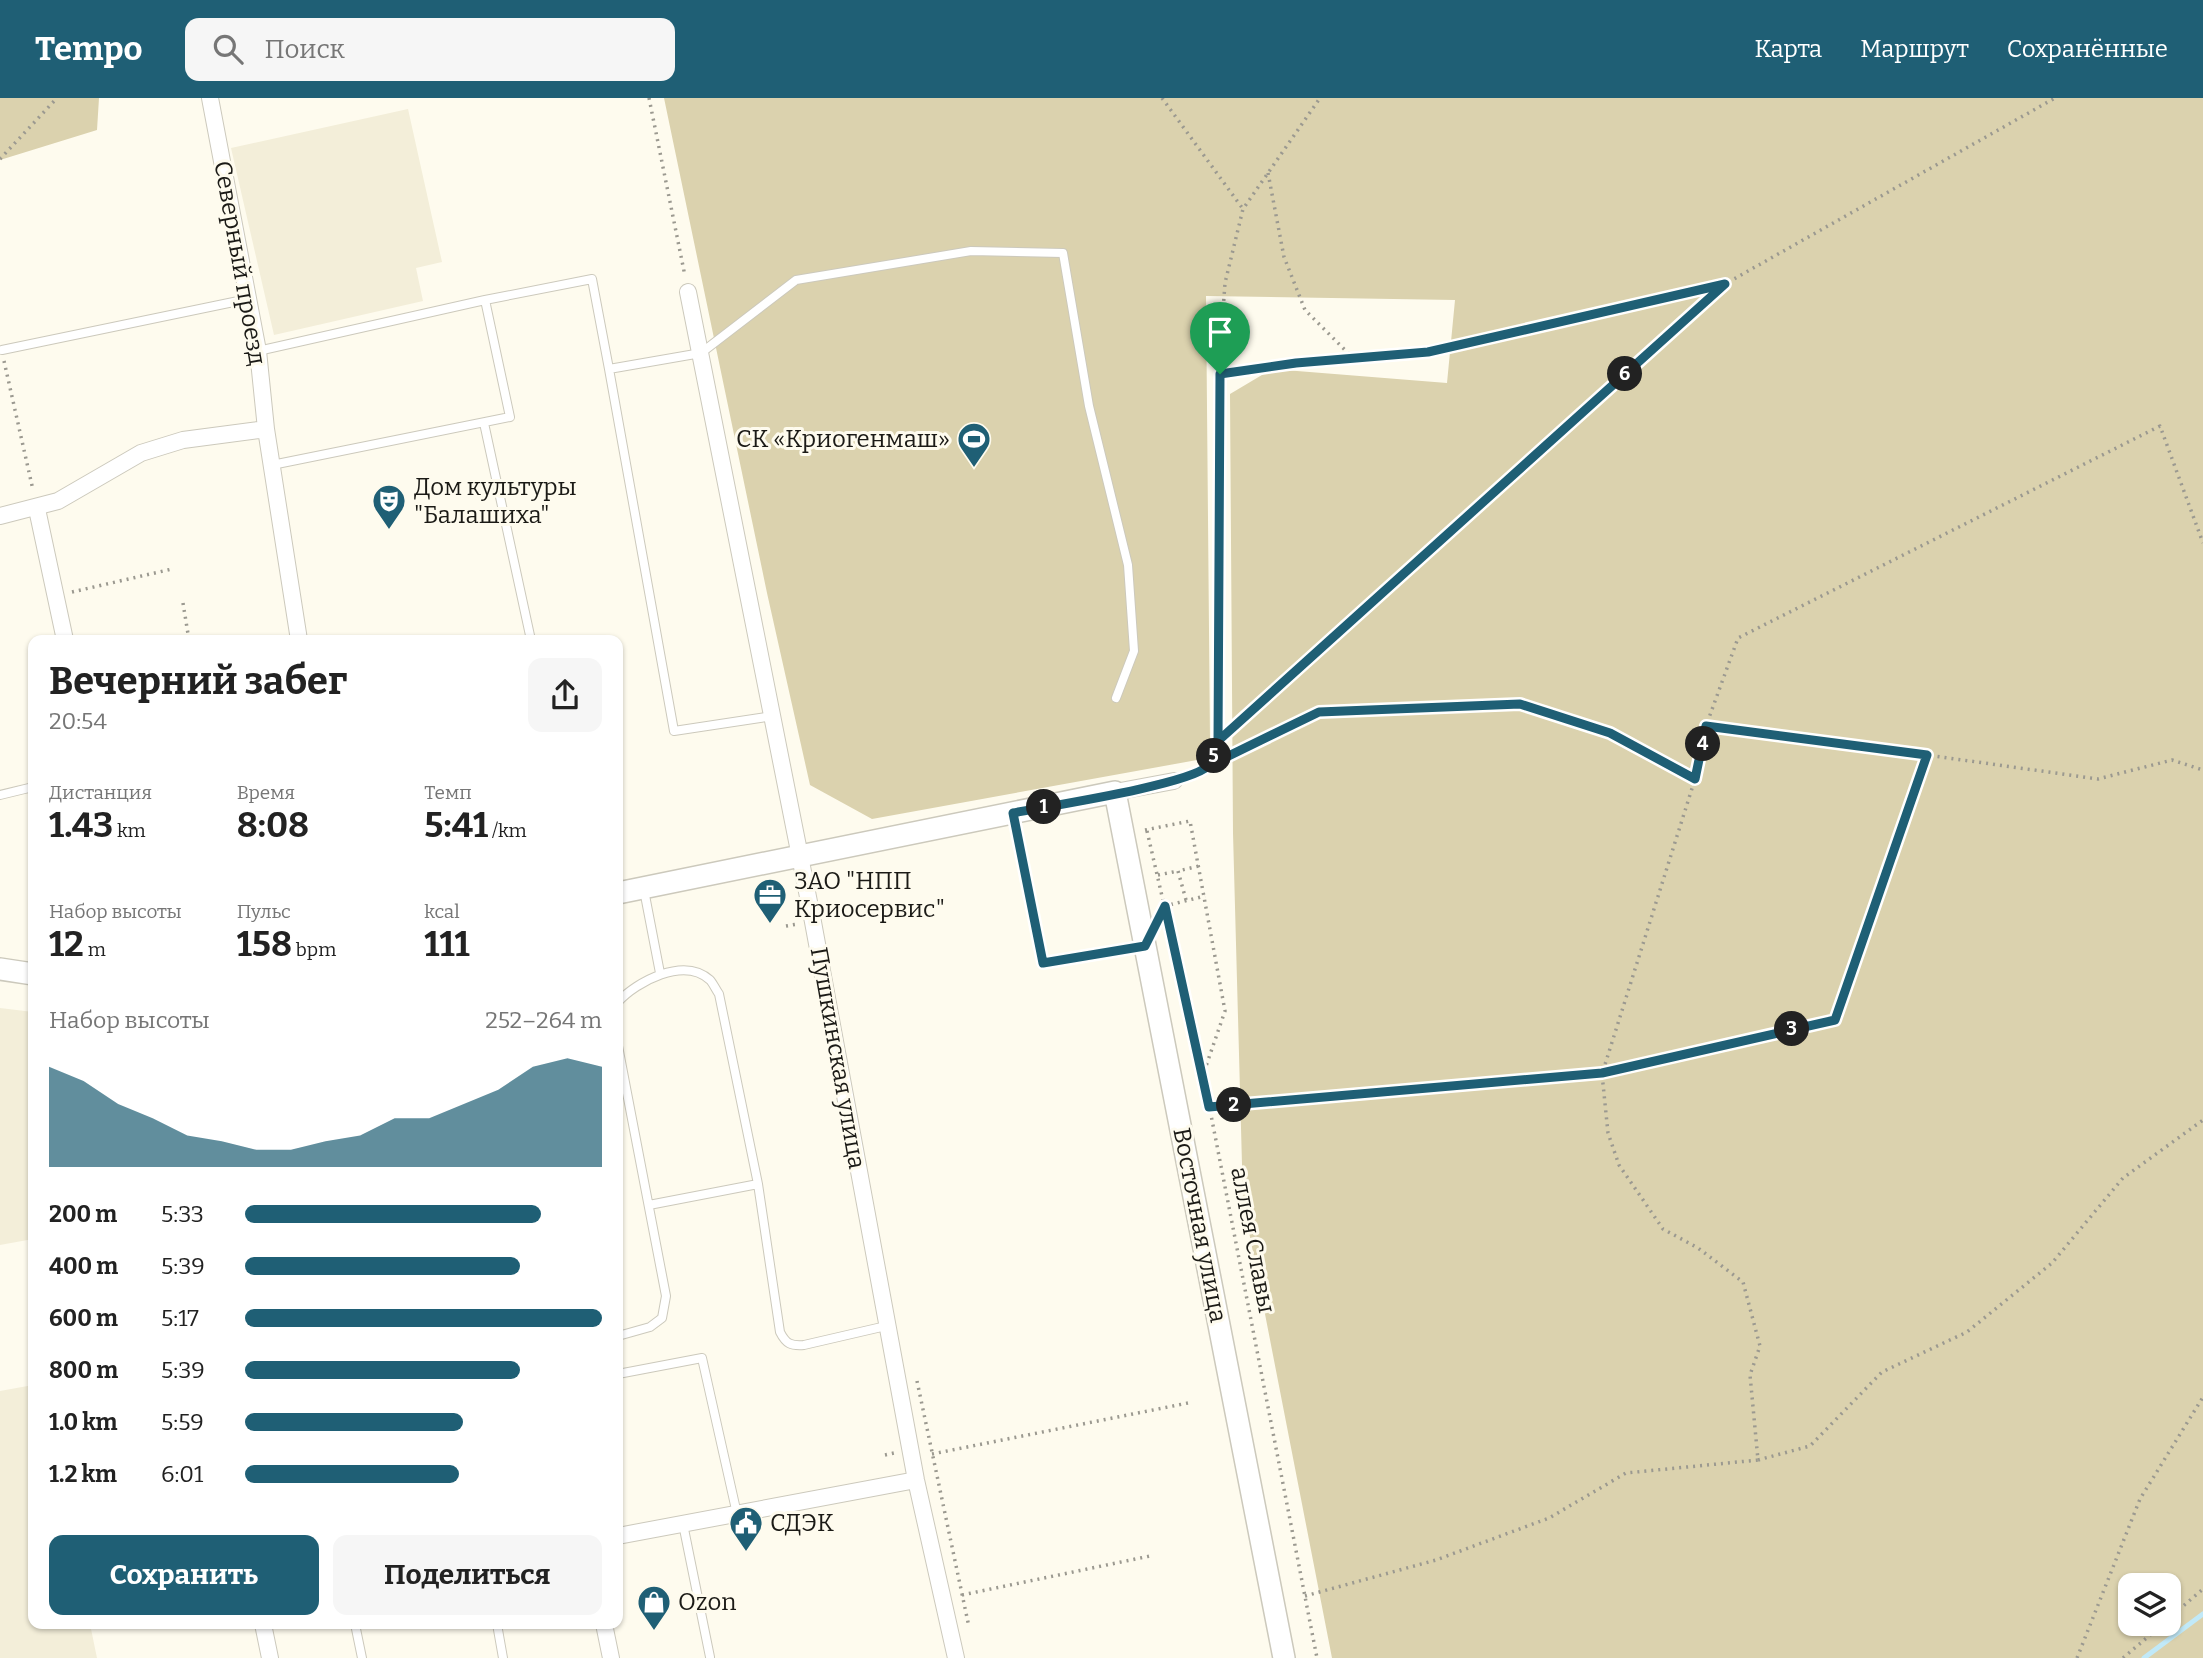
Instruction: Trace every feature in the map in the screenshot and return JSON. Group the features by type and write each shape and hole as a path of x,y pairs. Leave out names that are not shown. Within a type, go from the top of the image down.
{"street":[{"name":"Северный проезд","path":"210,98 258,351 272,465 298,635"},
{"name":"Пушкинская улица","path":"688,292 800,856 916,1480 956,1658"},
{"path":"0,516 37,509 58,501 141,453 183,440 267,429"},
{"path":"37,509 64,635"},
{"path":"623,892 1174,781"},
{"name":"Восточная улица","path":"1115,792 1284,1658"},
{"path":"0,969 28,973"},
{"path":"623,1535 916,1480"},
{"path":"264,1629 270,1658"},
{"path":"605,1629 611,1658"}],"lane":[{"path":"609,369 701,353 796,280 971,251 1063,253 1089,406 1128,565 1134,651 1116,698"},
{"path":"258,351 592,279 674,731 773,716"},
{"path":"2,350 248,299"},
{"path":"272,465 510,417 485,300"},
{"path":"484,423 530,635"},
{"path":"0,795 28,789"},
{"path":"643,888 660,973"},
{"path":"1043,963 1145,946"},
{"path":"623,999 660,973 688,972 709,978 719,994 758,1184 780,1332 785,1341 792,1346 804,1345 886,1326"},
{"path":"623,1072 666,1308 662,1318 650,1327 623,1335"},
{"path":"649,1205 758,1184"},
{"path":"623,1373 702,1358 737,1514"},
{"path":"683,1524 710,1657"},
{"path":"356,1629 362,1658"},
{"path":"498,1629 503,1658"}],"path":[{"path":"0,159 57,98"},
{"path":"649,98 688,292"},
{"path":"1162,98 1243,209"},
{"path":"1208,766 1218,749 1220,374 1225,283 1243,209 1320,98"},
{"path":"1218,741 1725,284 2055,98"},
{"path":"1268,173 1284,257 1304,310 1353,358"},
{"path":"1220,374 1428,352 1725,284"},
{"path":"2,350 37,509"},
{"path":"1758,1460 1750,1375 1760,1346 1743,1282 1698,1248 1663,1229 1619,1165 1608,1133 1602,1073 1695,779 1706,726 1738,638 2160,426 2203,543"},
{"path":"55,595 172,569"},
{"path":"183,603 188,635"},
{"path":"1174,781 1319,712 1520,704 1610,733 1695,779"},
{"path":"1706,726 2098,779 2172,760 2203,770"},
{"path":"1209,1107 1602,1073 1835,1020 1927,755"},
{"path":"1013,813 1043,963"},
{"name":"аллея Славы","path":"1199,866 1190,821 1147,831 1203,1074 1317,1658"},
{"path":"1158,875 1199,866 1225,1011 1203,1074"},
{"path":"1178,871 1186,901"},
{"path":"1145,946 1165,906 1205,896"},
{"path":"1305,1596 1436,1560 1549,1518 1626,1473 1758,1460 1810,1446 1882,1372 1967,1332 2052,1262 2123,1178 2203,1120"},
{"path":"2077,1658 2140,1499 2203,1397"},
{"path":"970,1633 932,1454 1188,1403"},
{"path":"942,1600 1150,1556"},
{"path":"2181,1608 2203,1589"},
{"path":"2123,1658 2148,1636"}],"shaded area":[{"path":"0,98 99,98 97,130 0,160"},
{"path":"664,98 2203,98 2203,1658 1332,1658 1243,1201 1233,833 1230,394 1272,369 1447,383 1455,300 1206,296 1210,741 1205,754 1197,760 872,819 810,785 767,593"},
{"path":"408,109 442,262 416,268 423,301 274,335 231,148"},
{"path":"0,1008 28,1011 28,1240 0,1245"},
{"path":"28,1386 28,1629 91,1629 97,1658 0,1658 0,1391"}],"waterway":[{"path":"2144,1658 2203,1614"}],"place":[{"name":"СК «Криогенмаш»","path":"974,469"},
{"name":"Дом культуры \"Балашиха\"","path":"389,531"},
{"name":"ЗАО \"НПП Криосервис\"","path":"770,925"},
{"name":"СДЭК","path":"746,1553"},
{"name":"Ozon","path":"654,1632"}],"route":[{"path":"1220,374 1219,650 1218,741 1218,749 1208,766 1174,781 1013,813 1043,963 1145,946 1165,906 1209,1107 1602,1073 1835,1020 1927,755 1706,726 1695,779 1610,733 1520,704 1319,712 1208,766 1218,749 1218,741 1725,284 1428,352 1296,363 1220,374"}]}
